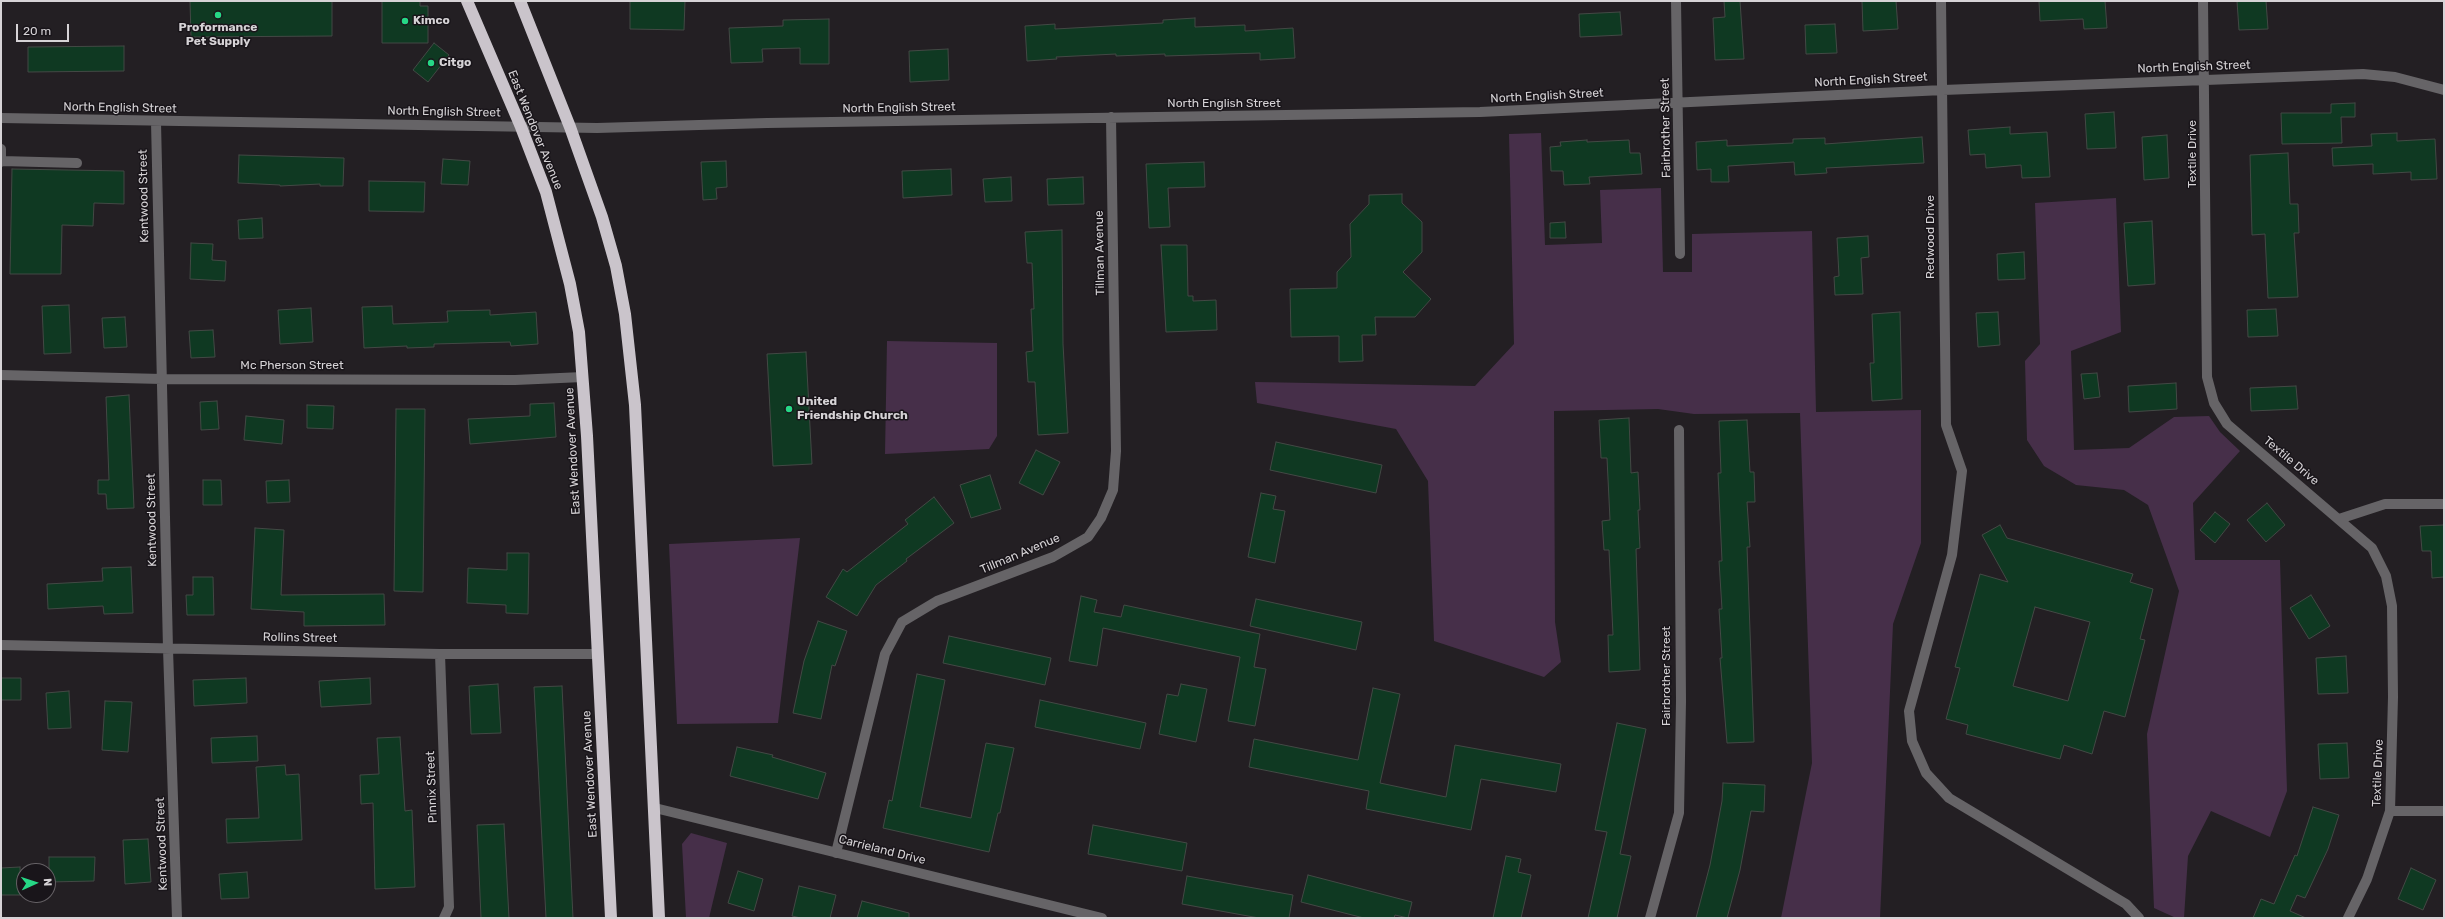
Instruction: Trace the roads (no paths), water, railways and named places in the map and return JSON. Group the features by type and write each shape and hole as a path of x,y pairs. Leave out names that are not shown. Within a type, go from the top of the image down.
{"highway":[{"name":"East Wendover Avenue","path":"468,1 521,127 546,192 561,247 579,332 583,377 611,918"},
{"path":"520,1 570,127 602,217 616,266 630,354 635,405 660,918"}],"street":[{"name":"Fairbrother Street","path":"1676,1 1679,102 1680,254"},
{"name":"Redwood Drive","path":"1941,1 1946,425 1962,471 1952,555 1909,711 1912,741 1926,773 1949,798 2126,904 2139,918"},
{"name":"Textile Drive","path":"2203,1 2207,377 2214,403 2227,424 2372,548 2386,576 2392,606 2393,697 2390,811 2367,879 2348,918"},
{"name":"North English Street","path":"1,118 156,122 570,127 1111,117 1271,117 1464,112 1943,90 2363,74 2395,77 2444,90"},
{"name":"Tillman Avenue","path":"836,853 885,654 902,622 937,601 1053,557 1088,537 1101,518 1113,490 1116,451 1111,117"},
{"name":"Kentwood Street","path":"156,122 168,649 177,918"},
{"path":"1,149 2,161 77,163"},
{"name":"Mc Pherson Street","path":"1,375 162,379 515,380 583,377"},
{"name":"Fairbrother Street","path":"1650,918 1679,813 1681,701 1679,430"},
{"path":"2339,519 2385,504 2444,504"},
{"name":"Rollins Street","path":"1,645 440,654 598,654"},
{"name":"Pinnix Street","path":"440,654 449,907 444,918"},
{"name":"Carrieland Drive","path":"655,808 1102,918"},
{"path":"2390,811 2444,811"}],"place":[{"name":"Proformance Pet Supply","path":"218,15"},
{"name":"Kimco","path":"405,21"},
{"name":"Citgo","path":"431,63"},
{"name":"United Friendship Church","path":"789,409"}]}
